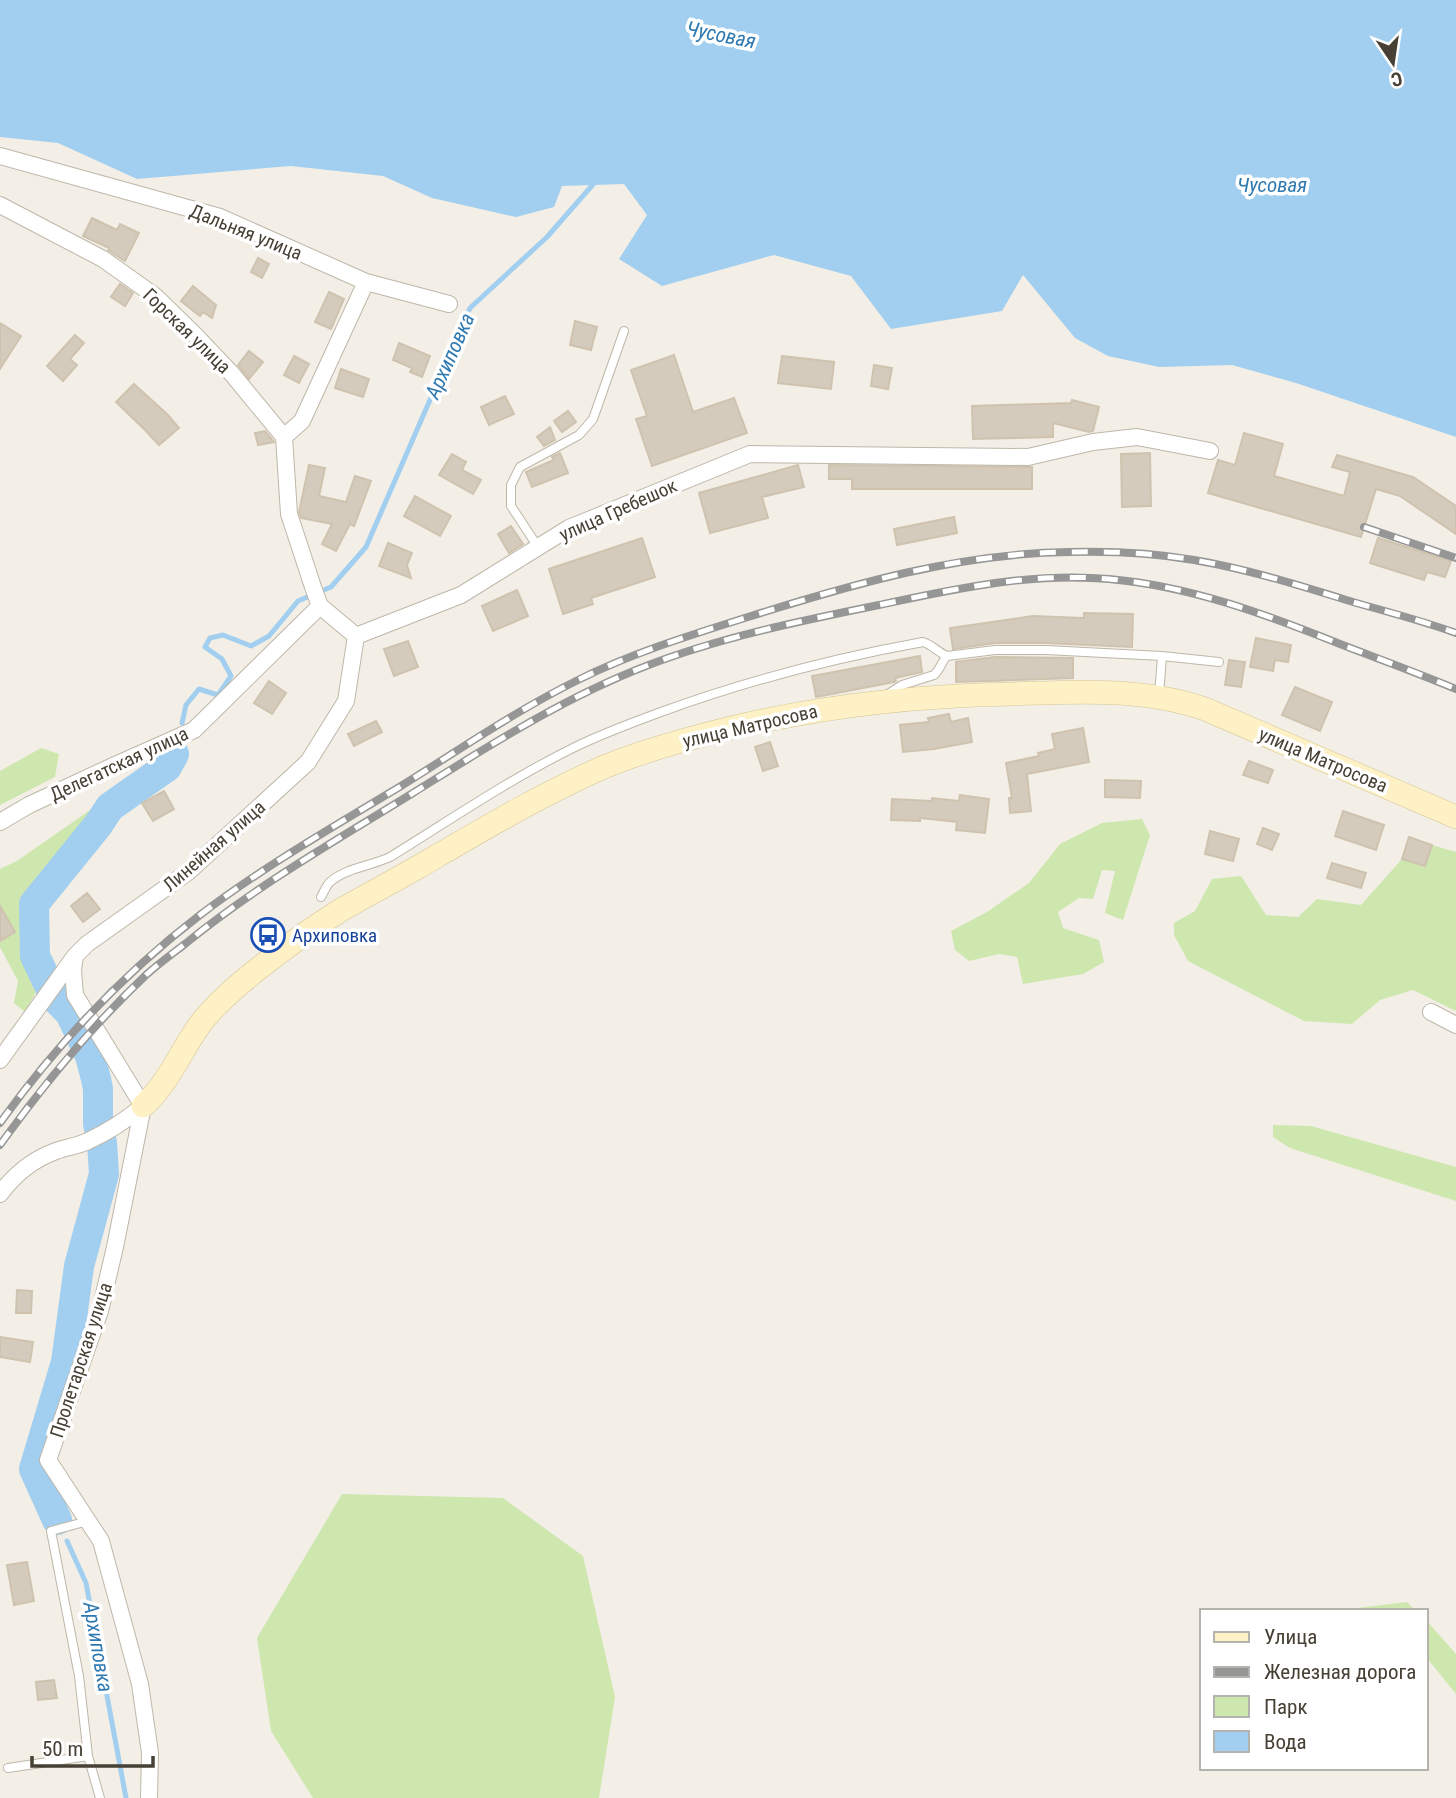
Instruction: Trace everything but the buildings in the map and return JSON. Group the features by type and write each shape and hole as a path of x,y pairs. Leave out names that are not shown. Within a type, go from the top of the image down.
{"street":[{"name":"Дальняя улица","path":"0,156 220,217 366,282 449,304"},
{"name":"Горская улица","path":"0,205 103,259 155,296 205,345 284,437"},
{"path":"356,636 320,606 313,587 289,514 284,437 302,421 366,282"},
{"name":"улица Гребешок","path":"356,636 461,595 569,528 750,454 1028,457 1093,442 1137,437 1210,451"},
{"name":"Делегатская улица","path":"0,822 29,805 194,730 320,606"},
{"name":"Линейная улица","path":"0,1060 61,972 87,944 188,872 308,762 346,701 356,636"},
{"name":"улица Матросова","path":"143,1105 162,1085 210,1012 262,966 341,910 492,824 607,766 676,742 762,720 880,702 967,695 1073,692 1159,696 1205,709 1456,817"},
{"path":"0,1194 28,1166 118,1126 143,1105 75,995 75,956"},
{"path":"1431,1012 1456,1025"},
{"name":"Пролетарская улица","path":"143,1105 100,1311 48,1460 101,1541 140,1684 150,1752 149,1798"}],"lane":[{"path":"538,547 511,506 511,485 520,467 579,435 593,419 624,331"},
{"path":"321,897 329,883 345,873 390,857 545,762 614,729 726,690 819,665 923,642 947,656 995,650 1035,650 1162,656 1219,662"},
{"path":"880,702 902,685 934,675 947,656"},
{"path":"1159,696 1162,656"},
{"path":"88,1521 51,1531 79,1676 88,1756 100,1798"},
{"path":"8,1768 88,1756"}],"green space":[{"path":"41,748 59,754 55,777 0,805 0,771"},
{"path":"150,764 159,780 106,827 39,911 40,957 30,981 36,992 25,1012 14,1003 18,981 0,947 0,869 17,861 103,801"},
{"path":"1142,819 1150,835 1123,920 1105,913 1115,871 1102,870 1093,899 1079,898 1058,912 1063,928 1099,940 1104,962 1083,974 1023,984 1017,957 999,954 969,961 955,950 951,931 987,912 1029,883 1060,844 1102,823"},
{"path":"1432,845 1456,852 1456,1011 1413,990 1380,1000 1352,1024 1304,1021 1188,961 1174,935 1174,923 1195,911 1212,879 1241,876 1266,915 1298,917 1317,899 1361,905 1402,859 1425,866"},
{"path":"1273,1125 1311,1126 1456,1167 1456,1201 1290,1148 1273,1137"},
{"path":"342,1494 503,1498 583,1556 615,1697 599,1798 313,1798 271,1731 257,1638"},
{"path":"1407,1602 1414,1609 1357,1609"},
{"path":"1428,1622 1456,1654 1456,1694 1428,1659"}],"water":[{"name":"Чусовая","path":"0,0 1456,0 1456,437 1296,383 1232,365 1159,367 1108,356 1075,338 1023,275 1002,311 891,329 851,276 774,255 662,286 619,259 647,215 624,184 562,186 554,207 516,217 432,198 383,176 291,166 137,179 58,143 0,137"}],"waterway":[{"name":"Архиповка","path":"182,723 186,705 199,689 218,695 231,676 222,659 205,647 210,638 223,635 251,646 269,636 298,601 331,587 366,547 470,308 547,237 596,181"},
{"name":"Архиповка","path":"57,1520 34,1469 66,1362 79,1266 104,1174 96,1079 90,1056 70,1013 55,998 35,956 34,904 110,807 167,767 174,754"},
{"name":"Архиповка","path":"67,1541 86,1583 126,1798"}],"railway":[{"path":"1364,527 1456,558"},
{"path":"0,1123 44,1066 92,1012 144,961 224,897 533,704 598,670 683,638 827,593 907,572 988,558 1085,552 1164,556 1234,568 1456,633"},
{"path":"0,1145 69,1056 126,994 160,963 268,883 556,708 615,679 703,646 790,624 964,588 1022,580 1080,577 1169,588 1227,603 1284,622 1456,689"}],"place":[{"name":"Архиповка","path":"268,935"}]}
